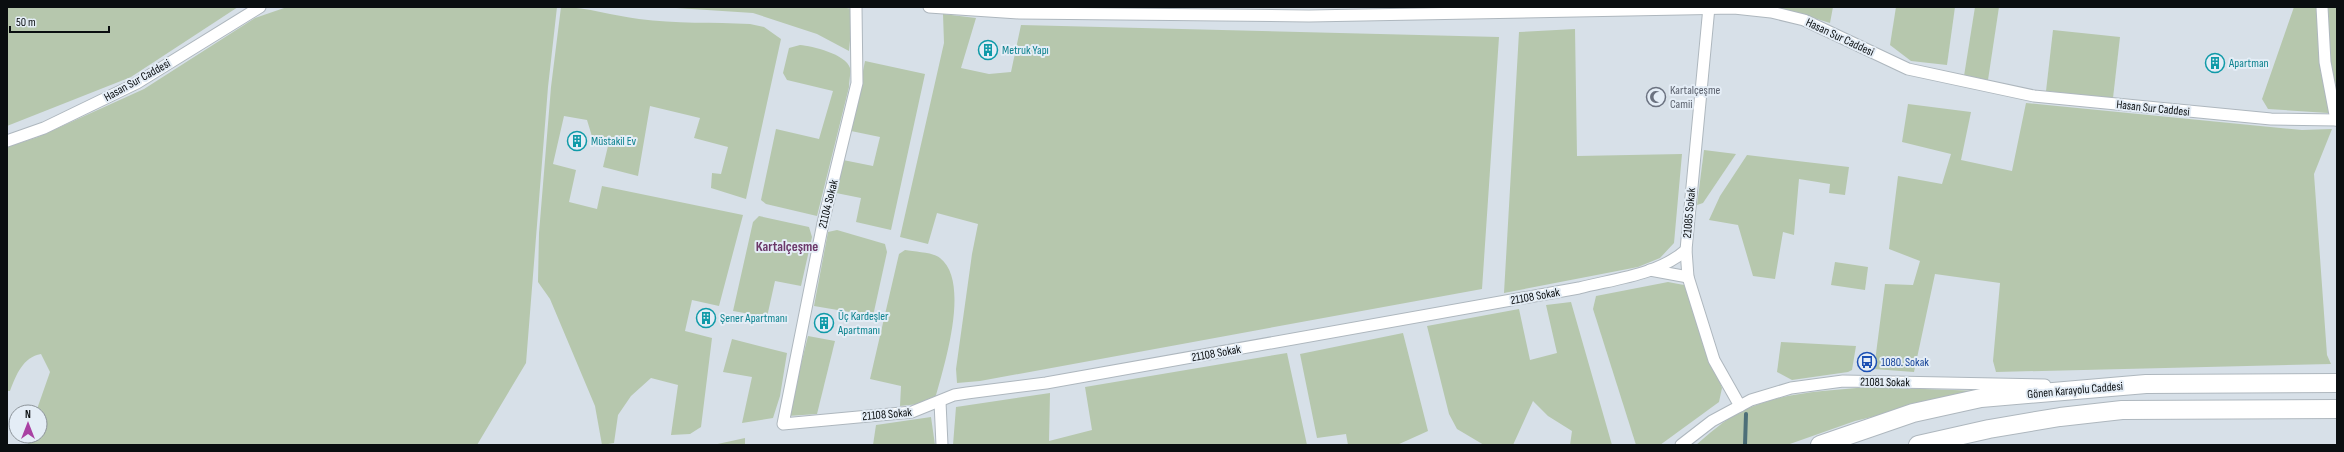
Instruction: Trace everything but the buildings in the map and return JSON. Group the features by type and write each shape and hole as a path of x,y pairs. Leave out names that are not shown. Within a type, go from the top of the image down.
{"highway":[{"name":"Gönen Karayolu Caddesi","path":"1820,445 1913,413 1981,398 2105,386 2337,383"},
{"name":"Gönen Karayolu Caddesi","path":"1918,445 1989,429 2060,417 2122,410 2337,409"}],"street":[{"name":"Hasan Sur Caddesi","path":"7,141 44,128 137,83 260,7"},
{"name":"21104 Sokak","path":"783,424 823,224 857,83 856,7"},
{"name":"Hasan Sur Caddesi","path":"929,7 1019,13 1301,16 1742,9 1771,12 1804,20 1908,69 2034,96 2256,118 2337,120"},
{"path":"2322,7 2325,62 2337,120"},
{"name":"21085 Sokak","path":"1709,9 1686,250 1688,277 1714,360 1740,406"},
{"name":"21108 Sokak","path":"783,424 912,412 967,393 1054,381 1556,292 1649,270 1678,258 1686,250"},
{"name":"21108 Sokak","path":"1649,270 1688,277"},
{"name":"21081 Sokak","path":"1682,445 1712,421 1751,400 1792,388 1843,381 2105,386"},
{"path":"940,402 942,445"}],"green space":[{"path":"7,7 238,7 131,77 7,126"},
{"path":"287,7 557,7 548,87 526,363 477,445 28,445 48,444 48,404 39,404 50,372 41,354 35,356 29,359 21,368 10,391 7,391 7,147 38,137 144,89 255,18"},
{"path":"561,7 581,8 629,18 653,21 750,24 764,27 781,39 746,199 711,188 712,173 721,174 728,147 694,138 700,118 650,106 638,176 603,167 608,146 594,143 587,120 564,116 553,164 576,170 569,202 597,209 602,186 743,215 719,306 692,300 685,331 712,338 701,427 690,434 671,435 678,385 651,378 631,396 618,415 614,443 602,445 595,406 550,299 538,282 539,233 551,87"},
{"path":"661,7 840,7 853,9 849,51 817,34 753,13"},
{"path":"1777,7 1833,7 1830,23"},
{"path":"1896,7 1955,7 1947,65 1911,61 1890,45"},
{"path":"1975,7 1999,7 1988,80 1964,76"},
{"path":"2294,7 2316,7 2321,74 2330,110 2328,113 2268,109 2262,99"},
{"path":"2325,7 2337,7 2337,90 2331,67"},
{"path":"943,14 976,18 961,68 989,74 1011,72 1021,25 1499,37 1482,289 980,381 957,383 956,369 972,254 978,224 937,213 928,244 900,237 944,43"},
{"path":"1575,29 1577,156 1682,154 1674,243 1660,258 1638,267 1504,293 1519,32"},
{"path":"2053,30 2120,37 2113,98 2046,91"},
{"path":"800,45 820,49 836,55 847,63 850,68 849,87 817,216 766,204 761,200 776,129 819,139 833,91 787,80 783,73 789,48"},
{"path":"865,61 925,74 891,230 856,222 861,198 836,193 843,160 873,166 880,137 851,131"},
{"path":"2026,103 2302,130 2332,129 2314,174 2327,355 2331,364 1996,372 1993,361 2000,283 1935,274 1914,372 1874,369 1885,284 1913,285 1920,261 1889,249 1898,176 1942,184 1951,154 1902,142 1908,104 1971,112 1961,160 2012,171"},
{"path":"1704,150 1736,154 1703,203 1697,205"},
{"path":"1747,155 1849,167 1845,195 1829,193 1830,184 1799,179 1794,235 1783,232 1775,279 1753,276 1738,225 1709,220 1720,196"},
{"path":"759,216 809,227 812,237 801,286 775,281 767,317 733,311 753,222"},
{"path":"837,230 885,244 887,252 873,316 814,306 828,232"},
{"path":"905,250 928,253 940,258 949,270 954,286 954,304 949,346 935,399 919,404 900,406 901,386 870,379 899,254"},
{"path":"1835,262 1868,267 1865,290 1831,285"},
{"path":"1668,282 1684,285 1722,388 1719,402 1660,445 1636,445 1593,309 1596,296"},
{"path":"1571,302 1612,445 1570,445 1572,431 1548,416 1533,401 1513,445 1484,445 1457,429 1449,414 1427,326 1519,309 1530,360 1557,353 1546,305"},
{"path":"1403,333 1428,431 1397,445 1348,445 1346,434 1317,438 1300,354"},
{"path":"808,336 835,341 817,414 788,416"},
{"path":"732,339 787,353 780,396 773,418 742,423 752,377 723,372"},
{"path":"1781,342 1856,346 1852,370 1848,372 1792,380 1777,372"},
{"path":"1287,353 1307,445 953,445 956,407 1050,393 1049,441 1092,430 1085,387"},
{"path":"1868,387 1981,391 1855,421 1787,445 1696,445 1728,419 1755,405 1786,396 1819,391"},
{"path":"931,417 935,445 873,445 876,425"},
{"path":"745,438 745,445 713,445"}],"waterway":[{"path":"1745,445 1746,414"}],"place":[{"name":"Metruk Yapı","path":"988,50"},
{"name":"Apartman","path":"2215,63"},
{"name":"Kartalçeşme Camii","path":"1656,97"},
{"name":"Müstakil Ev","path":"577,141"},
{"name":"Şener Apartmanı","path":"706,318"},
{"name":"Üç Kardeşler Apartmanı","path":"824,323"},
{"name":"1080. Sokak","path":"1867,362"}],"district":[{"name":"Kartalçeşme","path":"787,246"}]}
